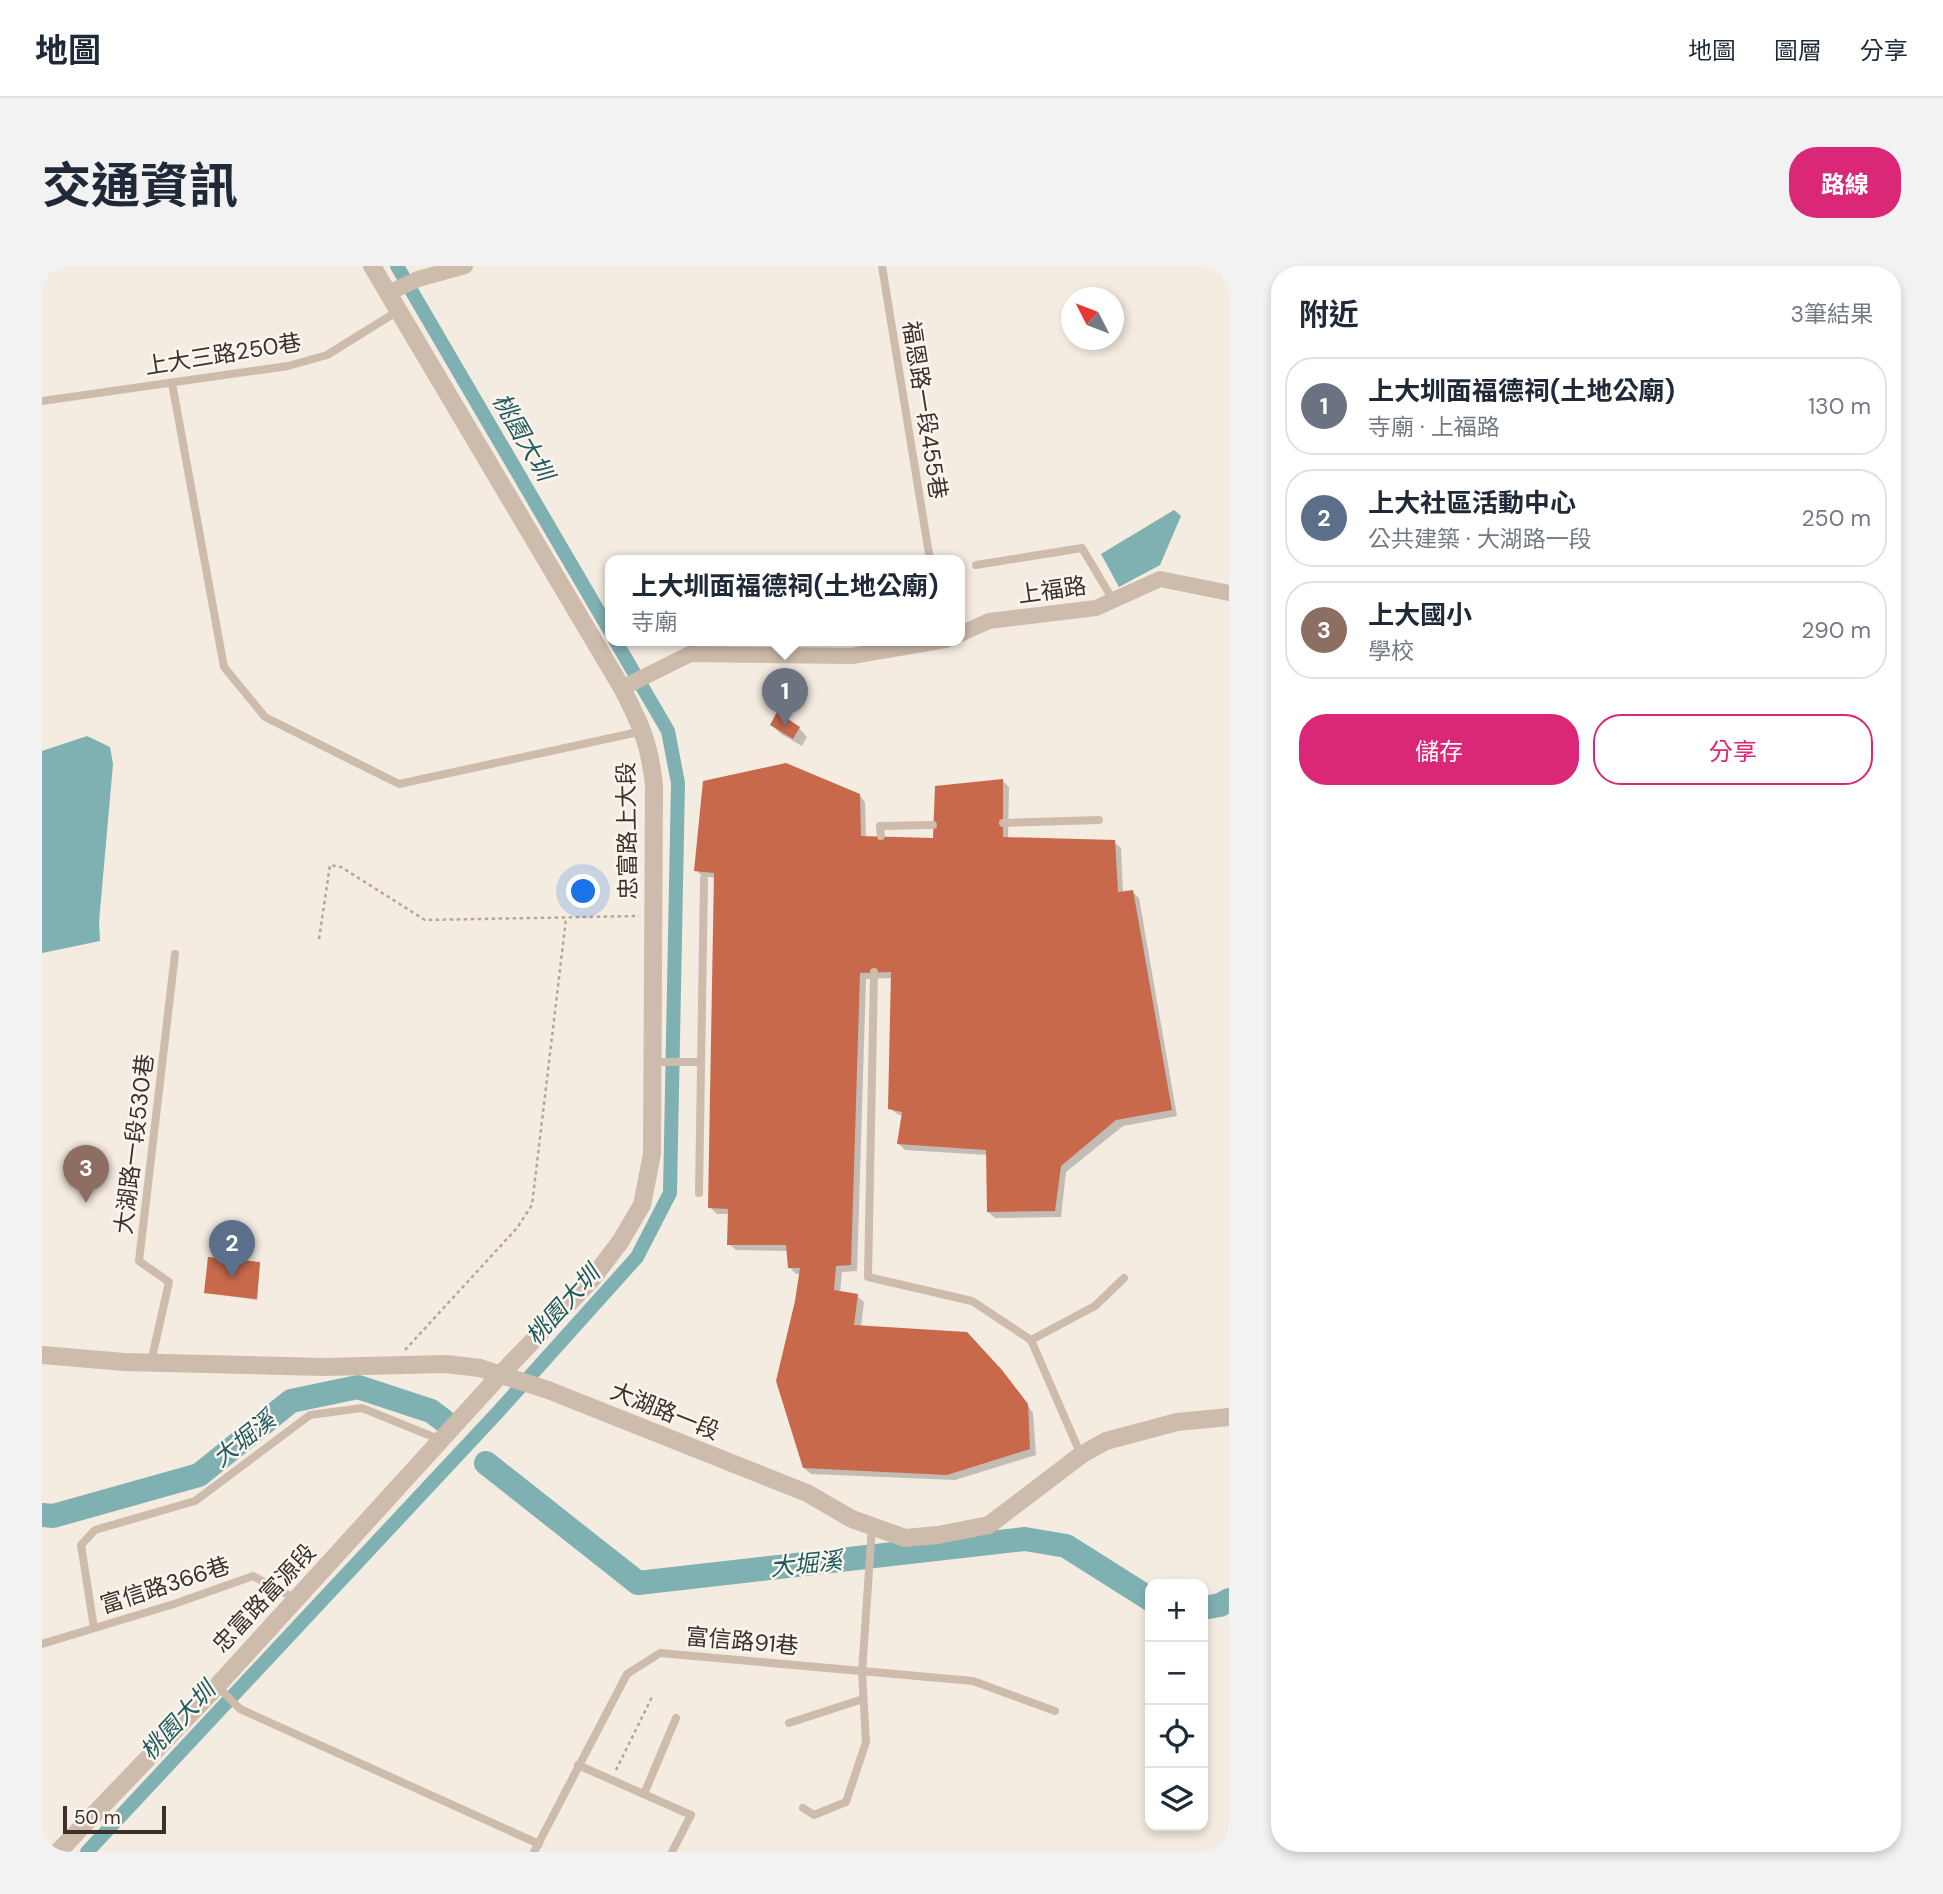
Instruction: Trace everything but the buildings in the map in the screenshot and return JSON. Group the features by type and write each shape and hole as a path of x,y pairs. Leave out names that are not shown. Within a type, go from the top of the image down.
{"street":[{"name":"忠富路上大段","path":"372,266 393,290 398,311 626,685 644,730 654,785 655,1062 649,1180 642,1205 620,1242 592,1279 501,1374"},
{"path":"393,290 418,279 465,266"},
{"name":"上福路","path":"965,632 989,621 1096,608 1160,579 1229,593"},
{"path":"626,685 690,654 852,656 914,646"},
{"name":"大湖路一段","path":"42,1355 151,1363 324,1367 446,1364 501,1374 548,1390 807,1493 852,1519 905,1538 989,1525 1081,1455 1106,1441 1177,1422 1229,1417"},
{"name":"忠富路富源段","path":"58,1852 220,1689 297,1599 501,1374"}],"lane":[{"name":"福恩路一段455巷","path":"882,266 929,555"},
{"name":"上大三路250巷","path":"42,401 288,366 327,355 398,311"},
{"path":"172,383 224,667 265,718 399,783 644,730"},
{"path":"976,565 1083,548 1114,600"},
{"path":"1003,823 1099,820"},
{"path":"881,836 880,826 933,825"},
{"path":"699,1193 705,879"},
{"name":"大湖路一段530巷","path":"151,1363 169,1282 139,1261 175,954"},
{"path":"874,972 868,1276 972,1301 1031,1340 1081,1455"},
{"path":"655,1062 701,1062"},
{"path":"1031,1340 1095,1306 1124,1278"},
{"path":"94,1628 81,1545 95,1530 195,1501 310,1415 362,1408 441,1440"},
{"path":"803,1808 814,1815 846,1802 866,1742 862,1672 872,1527"},
{"name":"富信路366巷","path":"42,1644 174,1604 253,1576 297,1599"},
{"name":"富信路91巷","path":"534,1852 627,1674 660,1653 973,1681 1055,1711"},
{"path":"220,1689 240,1709 539,1844"},
{"path":"789,1723 863,1699"},
{"path":"644,1794 676,1718"},
{"path":"578,1765 691,1815 672,1852"}],"path":[{"path":"319,939 330,865 341,867 425,920 653,916"},
{"path":"390,1366 517,1228 532,1205 566,919"},
{"path":"611,1779 653,1695"}],"water":[{"path":"1174,510 1181,516 1160,565 1119,587 1101,554"},
{"path":"87,736 110,747 113,764 99,922 100,941 42,953 42,751"}],"waterway":[{"name":"桃園大圳","path":"397,266 605,622"},
{"name":"桃園大圳","path":"87,1852 498,1412 637,1257 670,1193 678,783 668,731 618,646"},
{"name":"大堀溪","path":"42,1515 53,1516 199,1475 291,1401 358,1387 431,1411 443,1420"},
{"name":"大堀溪","path":"486,1463 638,1583 1025,1539 1066,1546 1145,1596"},
{"name":"大堀溪","path":"1208,1607 1229,1600"}],"place":[{"name":"上大圳面福德祠(土地公廟)","path":"785,726"},
{"name":"上大國小","path":"86,1203"},
{"name":"上大社區活動中心","path":"232,1278"}]}
